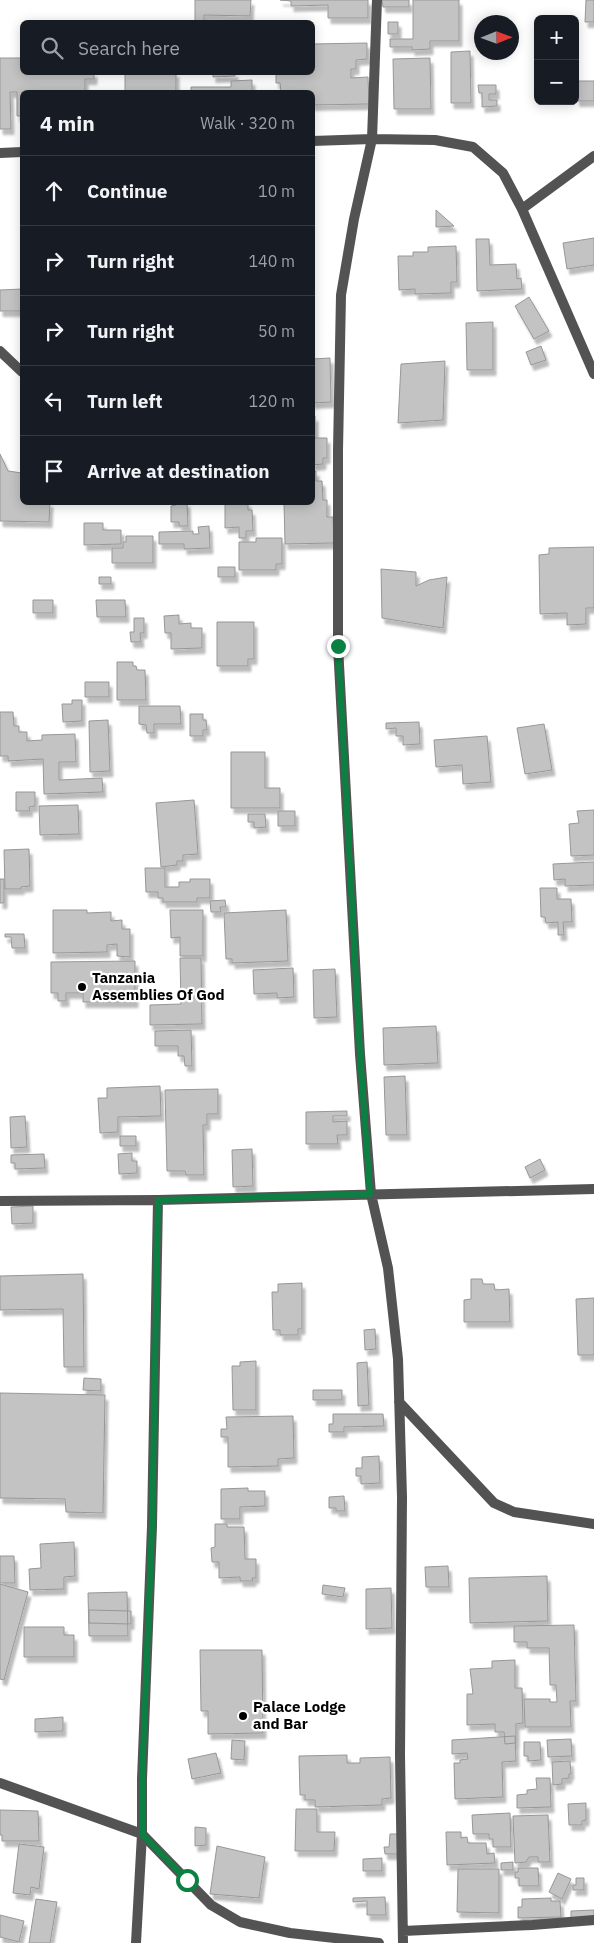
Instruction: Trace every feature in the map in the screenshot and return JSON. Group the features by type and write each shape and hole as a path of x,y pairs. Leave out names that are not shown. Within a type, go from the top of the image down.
{"street":[{"path":"377,0 372,139 354,219 341,295 338,450 338,646 360,1054 370,1194 388,1268 398,1359 402,1497 400,1756 403,1943"},
{"path":"315,141 435,140 473,147 503,173 522,209 594,374"},
{"path":"0,153 20,152"},
{"path":"522,209 594,156"},
{"path":"0,351 20,370"},
{"path":"0,1201 158,1200 594,1189"},
{"path":"136,1943 142,1834 142,1779 152,1526 158,1200"},
{"path":"399,1402 494,1503 514,1512 594,1524"},
{"path":"0,1783 142,1834 211,1905 240,1922 290,1933 379,1943"},
{"path":"403,1931 532,1926 594,1920"}],"building":[{"path":"195,0 251,0 250,16 204,15 204,20 195,20"},
{"path":"280,0 368,0 368,18 328,18 328,5 291,6 291,1"},
{"path":"382,0 409,0 409,7 383,7"},
{"path":"413,0 459,0 459,41 430,41 430,49 412,50 412,47 390,47 390,39 413,39"},
{"path":"586,0 594,0 594,22 585,22"},
{"path":"388,22 398,22 398,34 388,34"},
{"path":"367,43 367,59 356,60 356,69 351,69 351,78 368,77 369,104 315,105 315,90 281,90 280,83 276,83 276,75 315,75 315,44"},
{"path":"470,51 471,103 451,103 451,52"},
{"path":"0,58 20,58 20,75 94,75 94,79 85,79 85,90 20,90 20,116 17,116 17,92 10,92 11,129 0,129"},
{"path":"430,58 431,109 394,109 393,59"},
{"path":"125,75 176,75 176,90 125,90"},
{"path":"213,75 235,75 235,76 213,77"},
{"path":"252,80 252,90 191,90 191,87 231,87 231,81"},
{"path":"579,81 594,81 594,101 579,101"},
{"path":"478,85 496,85 496,94 489,94 489,100 497,100 497,106 482,107 482,93 479,93"},
{"path":"436,210 454,226 436,227"},
{"path":"594,238 594,265 567,269 563,243"},
{"path":"476,239 489,239 490,265 516,264 517,279 521,278 522,289 477,291"},
{"path":"456,246 457,282 451,282 451,293 415,294 415,289 399,290 398,256 413,256 413,252 428,252 428,247"},
{"path":"20,289 20,311 0,311 0,290"},
{"path":"529,297 549,331 534,339 515,306"},
{"path":"493,322 493,370 467,370 466,323"},
{"path":"541,346 546,360 531,365 526,352"},
{"path":"330,358 331,402 315,403 315,359"},
{"path":"445,361 443,420 398,423 401,364"},
{"path":"315,438 327,438 327,458 323,458 323,464 315,465"},
{"path":"0,454 8,471 20,473 20,505 50,505 49,522 0,521"},
{"path":"316,471 316,481 322,481 323,500 327,500 327,517 333,517 334,543 285,544 284,505 315,505"},
{"path":"187,505 188,526 179,526 179,522 171,522 171,506"},
{"path":"225,505 248,505 248,510 252,510 253,531 246,531 246,538 239,538 239,527 225,528"},
{"path":"84,523 103,523 103,530 121,530 121,544 84,545"},
{"path":"209,526 210,548 184,549 184,544 159,544 159,532 193,531 193,534 199,534 198,527"},
{"path":"126,536 153,536 153,563 112,563 112,548 123,548"},
{"path":"256,538 282,538 282,564 276,564 276,570 239,570 239,542 256,542"},
{"path":"594,547 594,608 586,608 586,624 567,625 567,613 540,614 539,555 549,554 549,548"},
{"path":"218,567 235,567 235,577 218,577"},
{"path":"381,569 416,572 416,586 429,580 447,577 443,628 382,618"},
{"path":"99,577 111,577 111,584 99,584"},
{"path":"33,600 53,600 53,613 33,613"},
{"path":"96,600 125,600 126,617 97,617"},
{"path":"179,615 179,624 191,623 191,628 202,628 202,648 171,649 171,633 165,633 164,616"},
{"path":"134,618 144,618 144,633 140,633 141,642 131,642 130,632 134,632"},
{"path":"217,622 254,622 254,659 248,659 248,666 217,666"},
{"path":"117,662 133,662 133,666 136,666 137,670 145,670 146,700 117,700"},
{"path":"85,682 109,682 109,697 85,697"},
{"path":"72,700 82,700 82,721 63,722 62,704 72,704"},
{"path":"139,706 180,706 181,724 154,724 154,733 147,733 146,725 139,724"},
{"path":"0,712 13,712 14,726 19,726 19,732 27,732 27,741 42,740 42,735 75,734 76,762 59,762 59,780 102,778 103,792 44,794 43,759 8,761 8,756 0,756"},
{"path":"190,714 203,714 207,730 203,730 203,736 190,736"},
{"path":"108,720 110,771 90,772 89,721"},
{"path":"419,722 420,744 403,745 403,736 396,736 396,728 386,729 386,723"},
{"path":"544,724 552,770 525,774 517,728"},
{"path":"487,736 491,782 463,784 462,765 436,767 434,740"},
{"path":"231,752 265,752 265,788 280,788 280,808 231,808"},
{"path":"16,792 35,792 35,806 29,807 30,811 16,811"},
{"path":"194,800 198,854 183,855 183,861 177,861 177,865 161,867 156,803"},
{"path":"78,805 79,834 40,835 39,806"},
{"path":"594,810 594,855 571,856 569,824 579,823 577,811"},
{"path":"278,811 295,811 295,826 278,826"},
{"path":"248,814 265,814 266,827 254,828 254,822 248,822"},
{"path":"29,849 30,886 21,887 21,889 5,889 4,850"},
{"path":"594,862 594,885 565,886 565,879 554,880 553,864"},
{"path":"145,868 165,868 165,887 179,887 179,882 190,882 190,879 210,879 210,898 197,898 197,902 163,902 163,898 158,898 158,892 146,892"},
{"path":"0,879 4,879 4,903 0,903"},
{"path":"540,888 557,888 557,899 571,899 572,922 563,922 564,935 558,935 558,922 546,923 545,917 541,917"},
{"path":"225,900 226,907 220,907 221,912 211,912 210,901"},
{"path":"53,910 87,910 87,913 111,912 111,921 122,920 122,929 130,929 130,957 117,956 117,944 107,945 107,952 53,953"},
{"path":"170,910 203,910 203,956 180,956 180,937 171,938"},
{"path":"286,910 288,961 232,963 232,959 226,959 224,913"},
{"path":"5,934 24,934 25,948 12,948 11,937 5,937"},
{"path":"180,958 201,958 202,1024 150,1025 150,1005 181,1004"},
{"path":"135,961 135,1002 83,1002 83,993 66,993 66,1001 58,1001 58,993 51,993 51,962"},
{"path":"293,968 294,997 277,998 277,993 254,994 253,970"},
{"path":"335,969 337,1017 314,1018 313,970"},
{"path":"436,1026 438,1063 384,1065 383,1028"},
{"path":"191,1030 192,1066 185,1066 184,1056 178,1056 178,1046 155,1046 155,1031"},
{"path":"405,1076 407,1135 386,1135 384,1077"},
{"path":"160,1086 161,1116 118,1117 118,1132 100,1133 98,1098 107,1098 107,1088"},
{"path":"218,1089 218,1114 207,1114 207,1125 203,1125 204,1175 186,1175 185,1171 167,1171 165,1090"},
{"path":"347,1111 347,1116 333,1116 333,1122 347,1121 347,1135 337,1135 338,1144 306,1144 306,1112"},
{"path":"25,1116 27,1147 11,1148 10,1117"},
{"path":"120,1136 136,1136 136,1146 120,1146"},
{"path":"252,1149 253,1186 233,1187 232,1150"},
{"path":"132,1153 132,1161 137,1161 137,1173 119,1174 118,1154"},
{"path":"44,1154 45,1168 15,1169 15,1163 11,1163 11,1155"},
{"path":"540,1159 545,1170 530,1178 525,1167"},
{"path":"33,1206 33,1223 12,1224 11,1207"},
{"path":"83,1274 84,1367 64,1367 63,1309 0,1310 0,1276"},
{"path":"471,1279 482,1279 483,1284 494,1284 495,1290 509,1289 510,1322 464,1322 464,1300 471,1299"},
{"path":"302,1283 302,1329 298,1329 298,1335 280,1335 280,1330 273,1330 272,1292 278,1292 278,1284"},
{"path":"594,1298 594,1355 578,1355 576,1299"},
{"path":"375,1329 376,1349 365,1350 364,1330"},
{"path":"256,1361 256,1410 233,1410 232,1366 240,1366 240,1362"},
{"path":"367,1362 369,1405 358,1406 357,1363"},
{"path":"84,1378 101,1379 101,1391 83,1390"},
{"path":"313,1390 342,1390 342,1400 313,1400"},
{"path":"0,1393 105,1395 103,1513 66,1512 65,1499 0,1498"},
{"path":"333,1414 383,1414 384,1426 344,1427 344,1432 329,1432 329,1424 333,1424"},
{"path":"293,1416 294,1458 278,1459 278,1466 228,1467 228,1437 221,1437 221,1429 227,1429 226,1417"},
{"path":"379,1456 380,1483 361,1484 361,1476 356,1476 356,1468 362,1468 362,1457"},
{"path":"248,1488 248,1491 265,1491 265,1506 240,1507 240,1519 221,1519 221,1489"},
{"path":"344,1496 345,1511 336,1511 336,1508 329,1508 329,1497"},
{"path":"215,1524 227,1524 227,1527 244,1527 245,1559 256,1559 256,1578 252,1578 253,1581 240,1581 240,1577 219,1578 219,1562 212,1562 211,1548 215,1547"},
{"path":"74,1542 75,1576 64,1577 64,1589 30,1590 29,1569 41,1568 40,1544"},
{"path":"0,1556 14,1556 15,1583 0,1583"},
{"path":"448,1566 449,1587 426,1587 425,1567"},
{"path":"547,1576 548,1621 470,1623 469,1578"},
{"path":"0,1584 28,1592 4,1680 0,1679"},
{"path":"323,1585 345,1588 343,1597 322,1594"},
{"path":"391,1588 392,1628 366,1629 366,1589"},
{"path":"127,1592 128,1636 89,1636 88,1593"},
{"path":"89,1610 131,1611 131,1624 89,1623"},
{"path":"574,1625 576,1701 570,1701 571,1727 525,1727 524,1699 550,1699 550,1702 557,1702 556,1685 550,1685 549,1648 527,1648 527,1642 514,1642 514,1626"},
{"path":"24,1627 64,1627 64,1635 74,1635 74,1657 24,1657"},
{"path":"200,1650 262,1650 263,1733 208,1734 208,1711 201,1711"},
{"path":"515,1660 515,1688 522,1688 523,1723 516,1724 516,1743 505,1744 504,1732 495,1732 495,1724 467,1725 467,1694 473,1694 470,1669 492,1668 492,1661"},
{"path":"63,1717 63,1731 35,1732 35,1719"},
{"path":"515,1736 516,1761 502,1762 503,1797 455,1799 454,1763 460,1763 460,1760 468,1759 467,1753 452,1754 452,1740"},
{"path":"571,1739 572,1756 548,1757 547,1740"},
{"path":"232,1740 245,1741 244,1760 231,1759"},
{"path":"524,1742 540,1742 541,1760 528,1761 528,1756 524,1756"},
{"path":"216,1753 221,1773 192,1779 188,1759"},
{"path":"347,1755 347,1763 360,1763 360,1758 390,1757 391,1798 382,1799 382,1805 315,1807 315,1800 305,1800 305,1795 300,1795 299,1756"},
{"path":"570,1761 571,1774 569,1774 569,1778 562,1779 562,1784 553,1785 552,1762"},
{"path":"536,1778 550,1778 551,1807 517,1808 517,1795 527,1794 527,1790 537,1789"},
{"path":"586,1803 586,1820 582,1821 582,1825 569,1825 568,1804"},
{"path":"296,1809 317,1809 317,1832 335,1832 334,1851 295,1851"},
{"path":"0,1810 38,1811 39,1841 2,1841 2,1835 0,1835"},
{"path":"510,1813 511,1847 493,1847 493,1839 489,1839 489,1834 473,1834 472,1815"},
{"path":"548,1815 550,1862 538,1862 538,1857 529,1857 526,1862 515,1863 513,1816"},
{"path":"195,1827 206,1828 206,1845 195,1846"},
{"path":"446,1832 461,1832 461,1838 467,1837 468,1843 486,1843 487,1854 494,1853 495,1863 447,1865"},
{"path":"390,1834 399,1834 399,1854 385,1854 384,1847 389,1847"},
{"path":"19,1844 44,1847 39,1889 31,1887 30,1895 13,1893"},
{"path":"217,1846 265,1857 259,1898 210,1894"},
{"path":"382,1858 382,1871 363,1871 363,1859"},
{"path":"513,1862 513,1870 501,1870 501,1863"},
{"path":"518,1868 538,1868 539,1886 519,1886 519,1878 515,1878 515,1872 518,1872"},
{"path":"458,1869 499,1869 499,1913 457,1912"},
{"path":"558,1873 571,1879 562,1899 549,1892"},
{"path":"576,1878 584,1878 584,1890 573,1890 573,1885 576,1885"},
{"path":"385,1897 386,1915 367,1915 367,1901 353,1902 353,1898"},
{"path":"551,1898 551,1901 560,1901 561,1917 518,1918 518,1907 522,1907 522,1899"},
{"path":"36,1899 57,1902 50,1943 29,1943"},
{"path":"594,1910 594,1918 571,1919 571,1911"},
{"path":"0,1915 24,1921 19,1942 0,1937"}],"place":[{"name":"Tanzania Assemblies Of God","path":"82,987"},
{"name":"Palace Lodge and Bar","path":"243,1716"}],"route":[{"path":"187,1880 142,1834 142,1779 152,1526 158,1200 370,1194 360,1054 338,646"}]}
